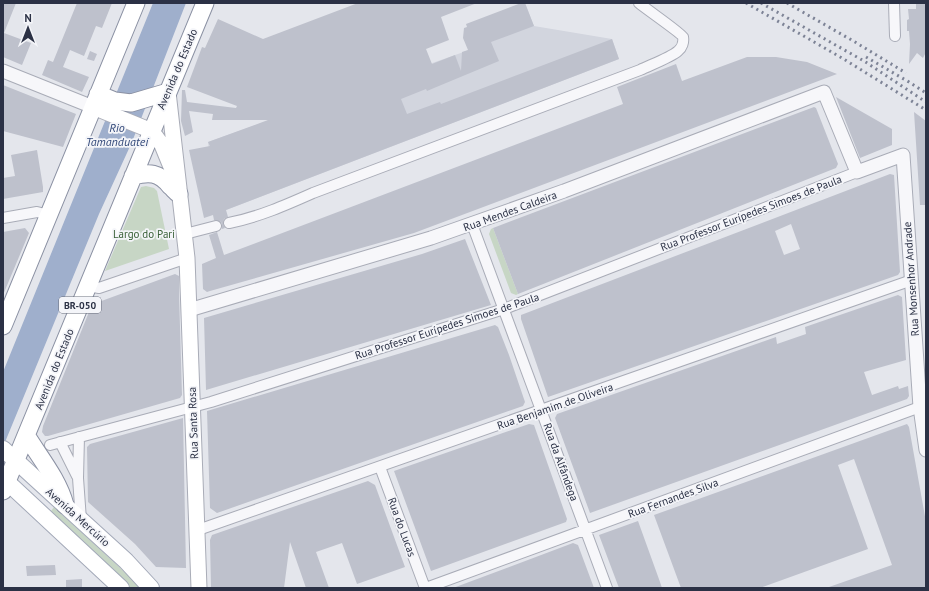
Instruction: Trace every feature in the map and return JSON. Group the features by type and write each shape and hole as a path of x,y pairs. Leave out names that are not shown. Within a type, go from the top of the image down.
{"highway":[{"path":"3,326 48,215 99,102 136,3"},
{"name":"Avenida do Estado","path":"4,484 10,455 26,435 133,176 148,130 205,3"},
{"path":"99,102 131,103 163,94"},
{"path":"133,176 151,173 156,174 179,194"},
{"path":"26,435 54,478 60,489 65,505"}],"main road":[{"path":"163,94 185,234 187,258"},
{"path":"99,102 148,130 162,145 172,169 174,186 179,194"},
{"name":"Rua Santa Rosa","path":"187,258 199,588"},
{"name":"Avenida Mercúrio","path":"10,455 126,561 151,588"},
{"name":"Avenida Mercúrio","path":"4,484 122,588"}],"street":[{"path":"229,223 244,220 266,212 640,70 679,51 683,44 683,37 639,3"},
{"path":"894,3 895,36"},
{"path":"3,71 99,102"},
{"name":"Rua Mendes Caldeira","path":"189,310 431,238 472,224 564,191 824,92 856,172"},
{"name":"Rua Professor Eurípedes Simoes de Paula","path":"78,478 55,444 193,407 504,309 903,155"},
{"name":"Rua Monsenhor Andrade","path":"903,155 920,407 925,434 926,450"},
{"path":"3,218 37,212 48,215"},
{"name":"Rua da Alfândega","path":"472,224 607,588"},
{"path":"185,234 216,226"},
{"path":"88,286 99,288 187,258"},
{"name":"Rua Benjamim de Oliveira","path":"198,530 542,411 912,280"},
{"name":"Rua Fernandes Silva","path":"425,588 920,407"},
{"path":"79,437 78,478 81,520"},
{"name":"Rua do Lucas","path":"380,467 425,588"}],"shaded area":[{"path":"521,3 525,3 534,26 612,39 619,59 226,210 210,159 208,142 475,48"}],"green space":[{"name":"Largo do Pari","path":"146,186 154,188 157,191 169,249 105,271 141,187"},
{"path":"493,228 518,294 516,295 511,293 489,234"},
{"path":"54,507 141,588 131,588 51,511"}],"water":[{"name":"Rio Tamanduateí","path":"153,3 186,3 132,142 99,214 3,447 3,372"}],"building":[{"path":"3,3 16,3 4,33 31,43 22,65 3,57"},
{"path":"77,3 112,3 102,28 96,26 84,56 70,50 63,67 89,77 82,92 42,75 48,60 53,62"},
{"path":"358,3 477,3 441,17 449,40 426,49 432,64 455,55 461,71 462,52 468,50 463,38 464,28 467,27 466,24 521,3 525,3 534,26 491,42 499,61 427,91 426,89 401,99 407,114 440,102 441,104 612,39 619,59 226,210 228,217 224,219 223,224 225,228 222,229 221,222 214,220 213,215 204,218 189,150 210,146 208,142 268,120 212,120 213,114 189,111 193,132 185,136 181,121 182,90 185,90 187,102 236,108 237,106 187,87 202,47 205,48 218,19 263,39"},
{"path":"916,3 926,3 926,52 923,58 917,53 909,64 910,44 909,31 907,31 907,20 909,19 908,9 916,9"},
{"path":"90,51 97,54 94,61 87,59"},
{"path":"747,57 776,57 807,62 837,74 414,233 207,292 203,289 202,264 216,258 209,235 217,232 224,255 623,104 617,87 676,64 682,81"},
{"path":"3,85 76,114 63,147 3,131"},
{"path":"836,97 892,129 892,145 860,158"},
{"path":"814,107 816,108 838,164 836,168 518,294 493,228"},
{"path":"914,112 926,121 926,205 920,205"},
{"path":"37,150 43,192 3,199 3,178 15,176 11,155"},
{"path":"890,174 894,175 900,272 898,275 548,397 521,319 521,315","holes":["791,224 800,249 784,255 775,231"]},
{"path":"25,228 29,233 3,295 3,232"},
{"path":"465,239 491,305 206,390 204,318 422,254"},
{"path":"175,274 179,276 182,395 180,398 45,436 42,432 43,426 91,307 96,303"},
{"path":"898,295 902,297 906,360 864,372 872,395 898,386 899,389 908,386 909,396 907,399 590,513 555,418 557,414 776,337 777,344 806,334 805,327"},
{"path":"495,325 498,327 509,355 525,402 523,406 217,513 210,508 207,411"},
{"path":"183,418 186,568 156,567 135,544 88,502 87,447 90,444"},
{"path":"529,424 534,425 567,519 566,522 431,571 394,471"},
{"path":"907,424 909,427 926,522 926,588 829,588 892,565 854,459 838,465 868,549 760,588 681,588 654,515"},
{"path":"368,481 375,485 405,567 357,584 342,543 316,552 329,588 306,588 290,542 284,588 211,588 210,540 212,535"},
{"path":"638,521 662,588 619,588 599,535"},
{"path":"573,543 578,545 594,588 453,588"},
{"path":"55,565 56,575 27,576 26,566"},
{"path":"82,579 82,588 66,588 66,580"}],"railway":[{"path":"746,3 842,58 926,110"},
{"path":"761,3 864,61 926,102"},
{"path":"787,3 906,73"},
{"path":"866,57 926,93"}]}
